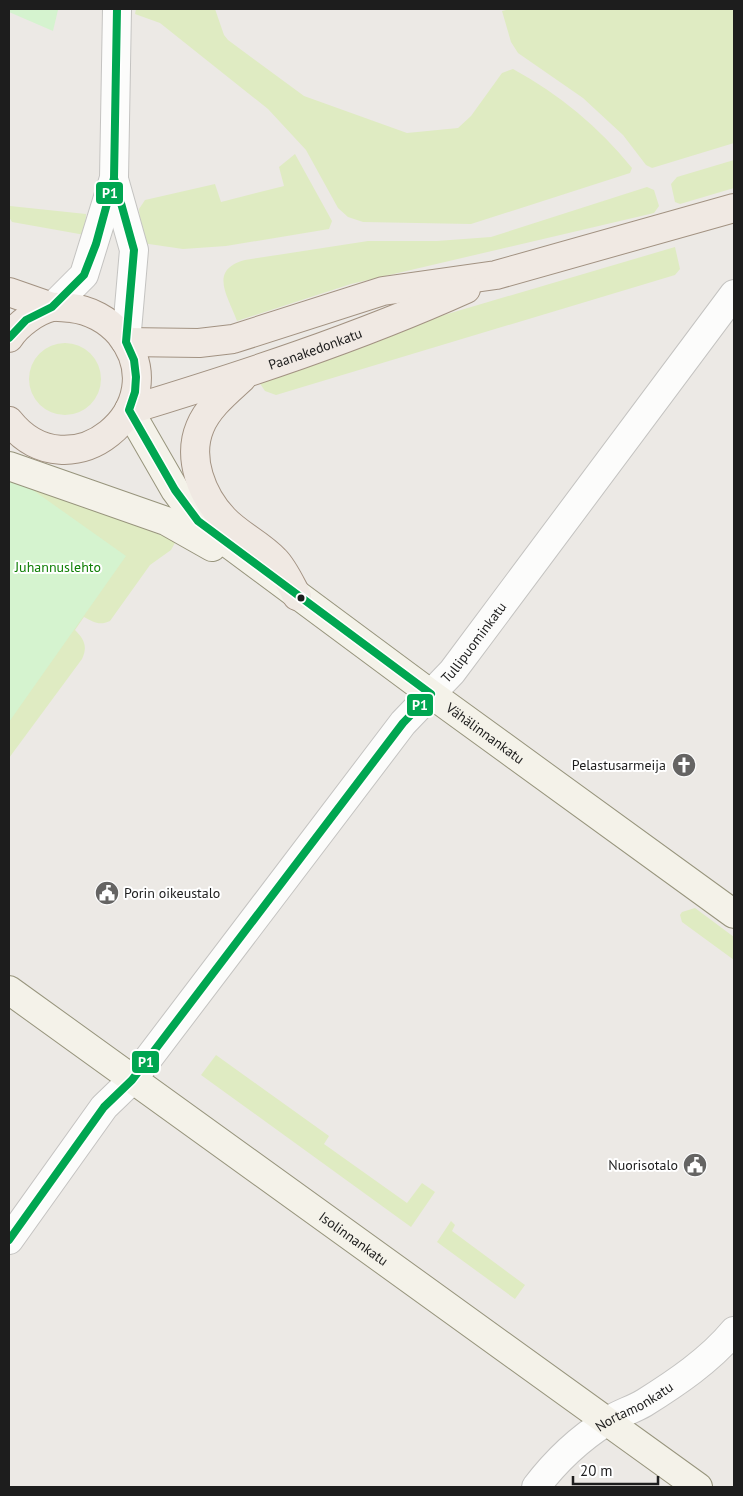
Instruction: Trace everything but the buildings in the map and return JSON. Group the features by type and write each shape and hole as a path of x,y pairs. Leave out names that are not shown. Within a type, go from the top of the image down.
{"main road":[{"name":"Paanakedonkatu","path":"126,342 199,343 233,339 383,292 496,275 734,208"},
{"name":"Paanakedonkatu","path":"129,410 246,374 396,320 496,275"},
{"path":"9,292 52,307 90,313 104,320 126,342 134,360 136,377 135,392 129,410 117,428 102,440 84,448 68,450 50,448 35,443 17,431 9,421"},
{"path":"9,338 26,320 52,307"},
{"path":"246,374 218,402 200,427 196,443 196,462 200,482 223,518 276,560 297,596"},
{"name":"Vähälinnankatu","path":"129,410 175,490 198,521 297,596 734,914"},
{"path":"9,466 166,521 216,550 260,584 297,596"},
{"name":"Isolinnankatu","path":"9,990 698,1487"}],"street":[{"path":"52,307 84,275 114,178 117,9"},
{"path":"114,178 134,250 126,342"},
{"name":"Tullipuominkatu","path":"9,1240 104,1107 132,1080 403,722 452,672 730,309"},
{"name":"Nortamonkatu","path":"536,1487 570,1449 607,1421 643,1403 690,1372 724,1343 734,1331"}],"green space":[{"path":"9,9 58,10 53,31 9,12"},
{"path":"136,9 215,9 224,35 228,40 304,96 407,133 458,128 471,116 502,73 513,69 546,89 577,112 606,139 632,168 630,173 471,224 363,222 348,217 338,208 306,150 268,109 160,23 135,14"},
{"path":"510,9 734,9 734,143 652,168 646,165 623,135 583,98 518,53 511,42 502,11"},
{"path":"295,154 332,221 329,229 226,246 183,249 142,243 139,209 145,200 215,184 221,202 284,186 279,167"},
{"path":"734,160 734,188 680,204 675,202 671,184 677,177"},
{"path":"647,187 654,190 659,206 654,213 351,284 237,321 224,285 224,277 227,270 234,264 245,260 368,241 437,241 491,237"},
{"path":"10,206 86,214 85,235 12,222 9,217"},
{"path":"675,247 680,269 675,275 276,395 265,391 259,382 349,343"},
{"path":"65,343 85,349 95,359 101,379 95,399 85,409 65,415 45,409 35,399 29,379 35,359 45,349"},
{"name":"Juhannuslehto","path":"9,477 176,541 171,550 150,565 110,621 100,623 84,617 75,630 81,636 85,646 82,659 9,758"},
{"name":"Juhannuslehto","path":"9,477 23,483 126,556 9,722"},
{"path":"695,908 734,937 734,960 682,922 680,915 682,912"},
{"path":"216,1055 329,1136 324,1144 407,1203 422,1183 435,1192 411,1227 201,1075"},
{"path":"451,1221 455,1225 452,1231 525,1285 515,1299 437,1242"}],"transit line":[{"name":"P1","path":"9,338 26,320 52,307 84,275 96,244 114,178 117,9"},
{"name":"P1","path":"9,1240 104,1107 132,1080 403,723 431,694 198,521 175,490 129,410 135,392 136,377 134,360 126,342 134,250 114,178"}],"place":[{"name":"Pelastusarmeija","path":"684,765"},
{"name":"Porin oikeustalo","path":"107,893"},
{"name":"Nuorisotalo","path":"695,1165"}]}
